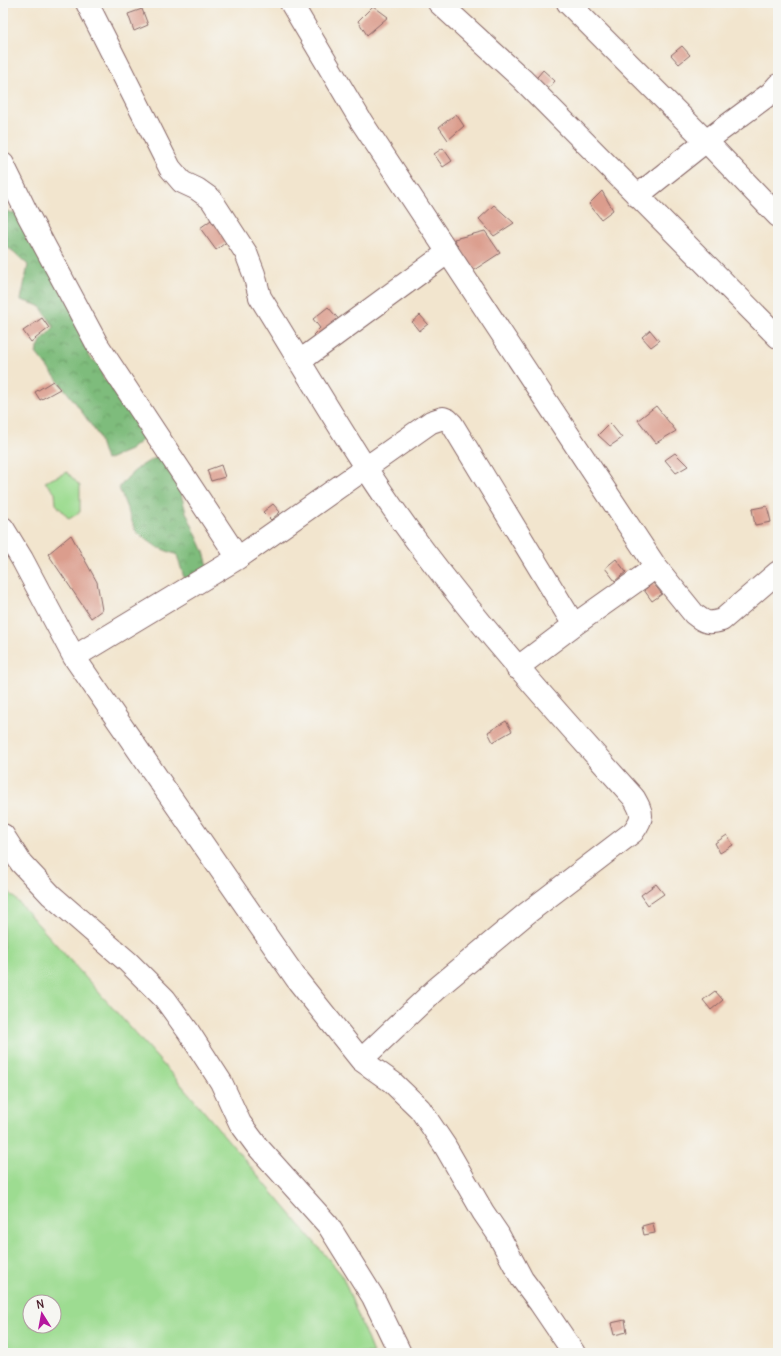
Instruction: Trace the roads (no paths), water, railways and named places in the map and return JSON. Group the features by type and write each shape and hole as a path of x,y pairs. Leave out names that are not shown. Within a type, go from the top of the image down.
{"street":[{"path":"88,3 170,168 182,182 197,189 211,199 246,253 254,274 260,297 366,468 423,550 518,668 634,798 642,812 641,822 633,832 526,914 436,989 361,1060"},
{"path":"291,3 361,121 447,253 656,567 694,614 702,620 711,623 722,620 778,572"},
{"path":"439,3 522,79 778,337"},
{"path":"568,3 706,141 778,216"},
{"path":"637,196 706,141 771,93 778,85"},
{"path":"3,164 97,344 238,558"},
{"path":"300,362 447,253"},
{"path":"74,657 238,558 431,422 443,418 452,424 574,625"},
{"path":"3,528 22,559 74,657 298,981 361,1060 392,1082 420,1109 445,1146 483,1212 498,1234 522,1279 540,1302 574,1353"},
{"path":"518,668 574,625 656,567"},
{"path":"3,835 21,863 51,895 128,962 165,1000 188,1031 221,1082 240,1123 257,1146 294,1185 328,1225 373,1297 400,1353"}]}
